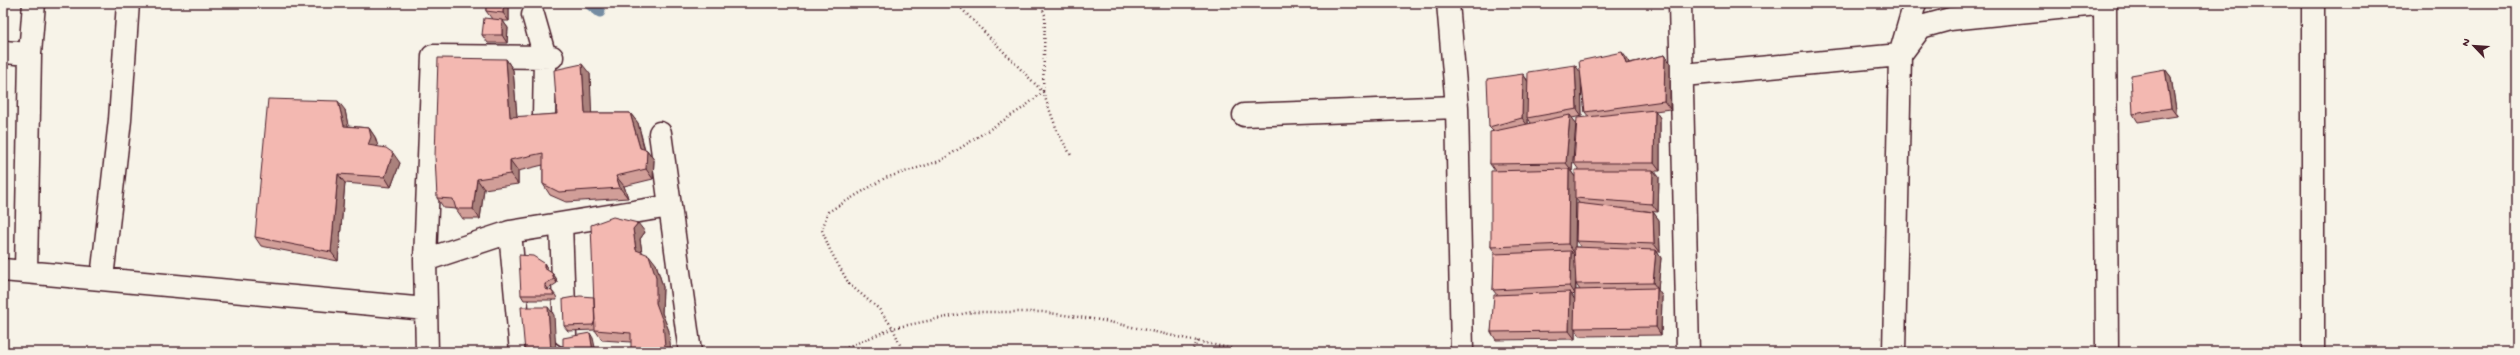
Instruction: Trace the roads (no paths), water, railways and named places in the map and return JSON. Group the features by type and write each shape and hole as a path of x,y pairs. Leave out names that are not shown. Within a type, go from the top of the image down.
{"street":[{"path":"26,271 30,54 34,3"},
{"path":"102,278 120,120 128,3"},
{"path":"1448,3 1457,107 1462,352"},
{"path":"1680,3 1683,75 1688,352"},
{"path":"1894,352 1900,55 1915,3"},
{"path":"1683,75 1900,55 1921,27 1950,19 2106,3 2107,352"},
{"path":"2313,3 2313,352"},
{"path":"533,15 548,57 544,117"},
{"path":"3,52 30,54"},
{"path":"427,352 425,260 433,56 548,57"},
{"path":"1244,115 1457,107"},
{"path":"660,133 690,352"},
{"path":"425,260 510,232 670,206"},
{"path":"561,224 565,335"},
{"path":"510,232 521,352"},
{"path":"3,270 426,309"}],"waterway":[{"path":"588,3 600,12"}]}
